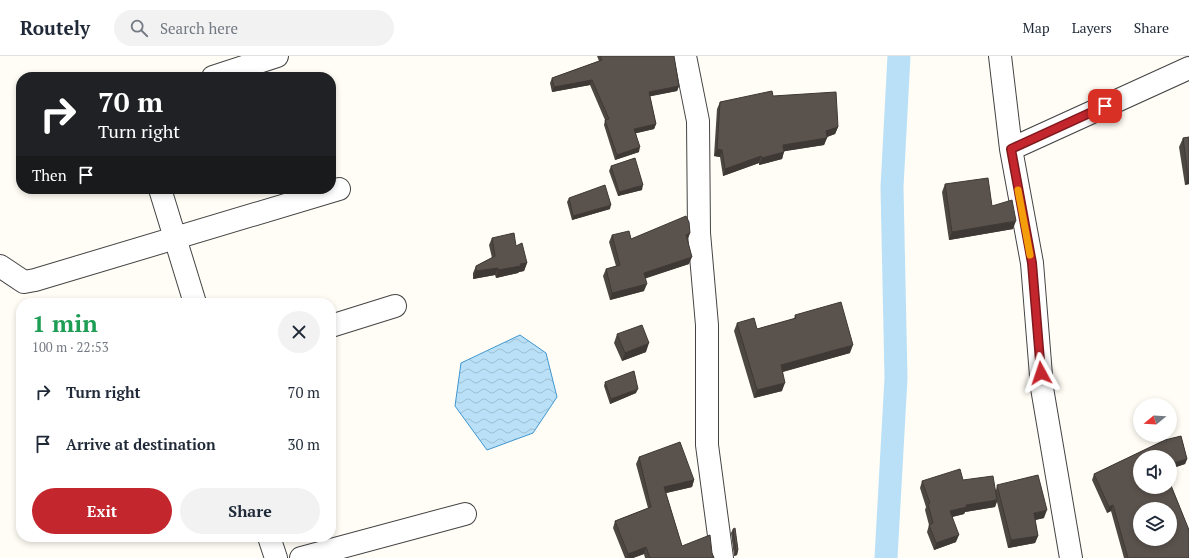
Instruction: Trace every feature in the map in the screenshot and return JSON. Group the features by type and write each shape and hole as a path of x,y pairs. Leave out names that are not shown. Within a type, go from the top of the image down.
{"street":[{"path":"227,72 277,56"},
{"path":"685,56 698,121 699,233 707,325 707,445 722,558"},
{"path":"1000,56 1011,149 1032,263 1042,388 1070,558"},
{"path":"1011,149 1189,68"},
{"path":"161,194 193,298"},
{"path":"0,266 24,282 35,280 319,194"},
{"path":"336,324 396,306"},
{"path":"301,558 465,514"},
{"path":"271,542 276,558"}],"water":[{"path":"520,335 546,353 557,397 533,433 487,450 455,406 461,363"}],"building":[{"path":"600,56 674,56 679,86 649,92 656,124 634,129 640,147 617,155 605,120 609,119 592,80 554,87 552,78 602,60"},
{"path":"772,91 773,96 836,92 838,127 826,131 827,138 783,145 784,152 762,158 761,156 725,169 722,150 717,149 720,102"},
{"path":"1189,137 1189,176 1188,176 1183,138"},
{"path":"635,158 643,185 619,192 611,166"},
{"path":"988,178 992,206 1012,200 1016,221 952,232 945,184"},
{"path":"605,185 611,205 573,216 569,198"},
{"path":"686,216 689,222 690,233 686,235 692,257 644,273 647,284 612,293 606,269 620,265 612,235 629,231 631,239"},
{"path":"514,233 516,246 522,243 527,263 520,264 521,266 498,270 498,268 476,271 476,266 495,256 492,238"},
{"path":"841,302 853,345 781,365 785,383 757,390 737,323 754,318 757,329 796,318 795,315"},
{"path":"642,325 649,343 625,353 617,334"},
{"path":"634,371 638,389 611,399 605,382"},
{"path":"1181,436 1187,459 1177,462 1177,450 1144,450 1161,442 1177,442 1177,437"},
{"path":"680,442 694,480 664,487 682,546 710,535 714,558 650,558 646,547 628,554 615,521 651,507 639,457"},
{"path":"1133,455 1133,494 1174,494 1189,530 1189,558 1128,558 1113,505 1109,507 1094,474"},
{"path":"960,469 963,480 993,476 997,500 966,505 967,507 950,511 959,535 936,543 929,525 933,523 928,504 930,503 922,481"},
{"path":"1038,475 1047,510 1034,513 1038,536 1011,540 997,485"},
{"path":"735,528 738,550 736,551 733,529"}],"waterway":[{"path":"886,558 896,378 892,187 899,56"}],"slow traffic":[{"path":"1018,190 1030,255"}],"route":[{"path":"1041,373 1032,263 1011,149 1105,106"}]}
